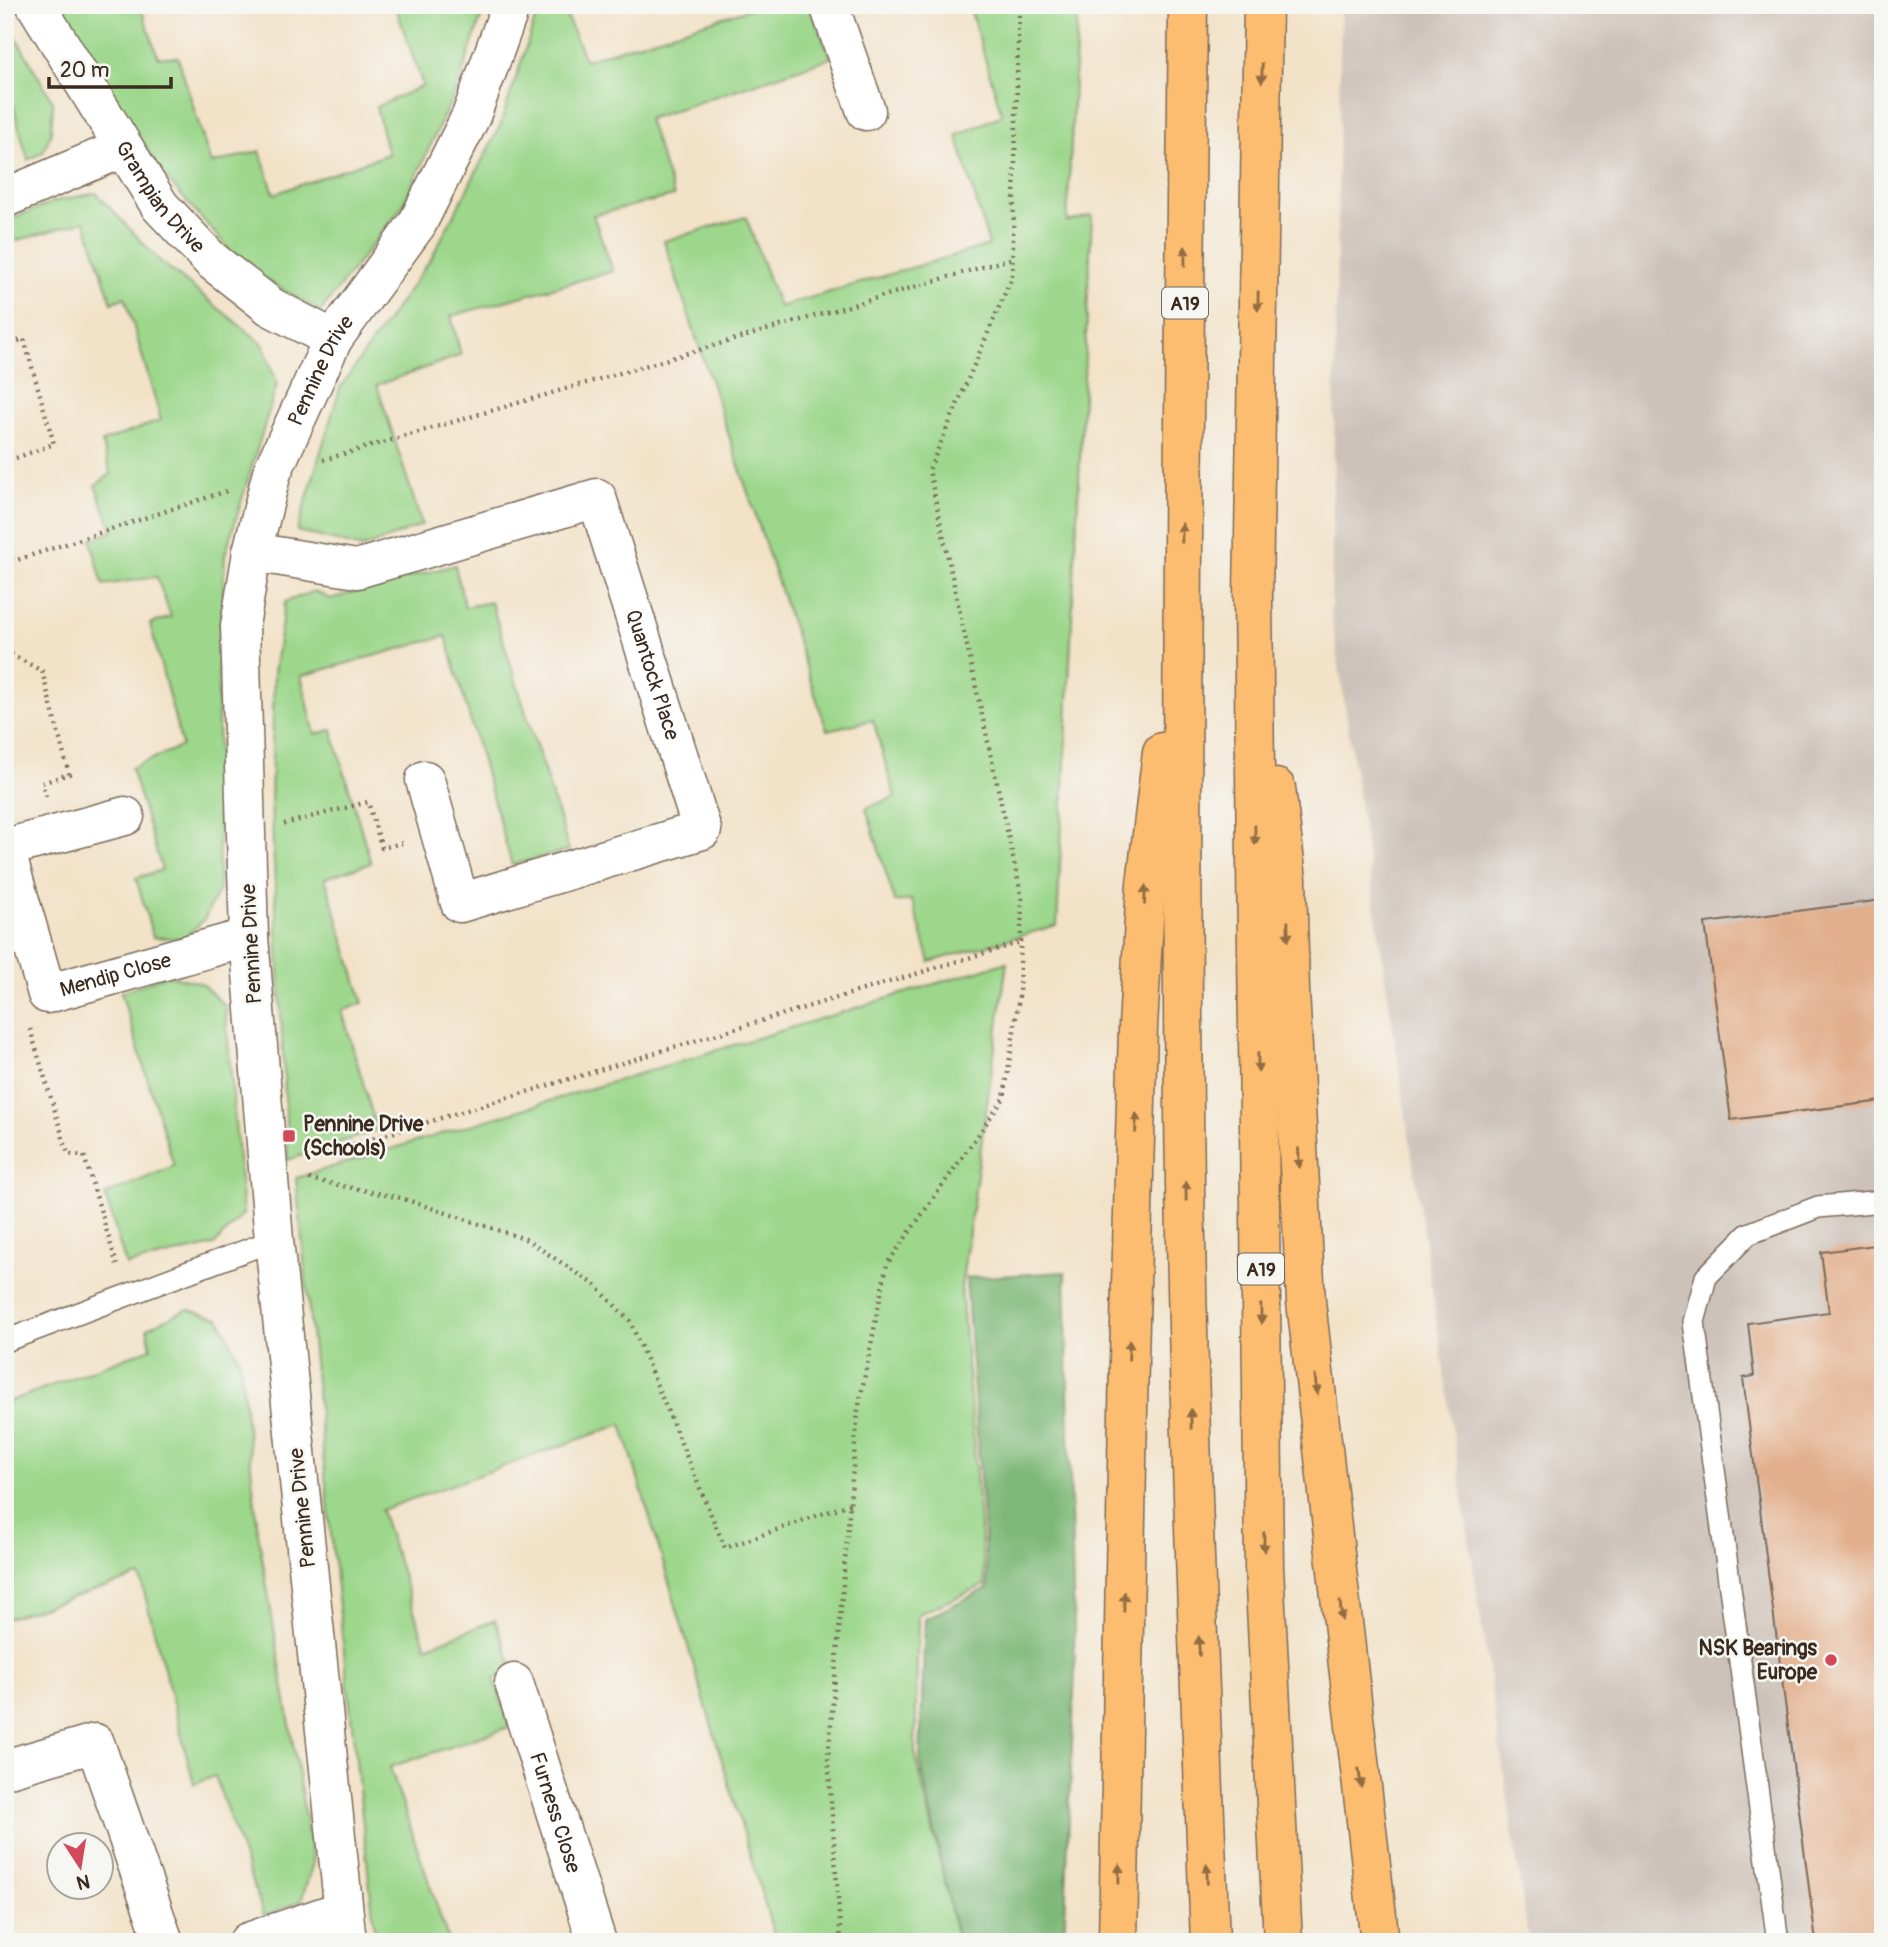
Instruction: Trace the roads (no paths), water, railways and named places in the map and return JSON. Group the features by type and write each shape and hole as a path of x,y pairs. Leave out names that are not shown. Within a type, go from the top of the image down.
{"highway":[{"name":"A19","path":"1188,5 1181,601 1185,1182 1192,1473 1210,1942"},
{"name":"A19","path":"1264,5 1253,595 1264,1567 1283,1942"},
{"path":"1253,595 1287,879 1306,1302 1380,1942"},
{"path":"1118,1942 1138,1027 1146,884 1181,601"}],"street":[{"name":"Grampian Drive","path":"36,5 160,206 211,260 271,307 333,339"},
{"name":"Pennine Drive","path":"345,1926 274,1240 248,937 240,626 252,552 272,472 333,339 417,224 471,116 511,5"},
{"path":"829,5 866,111"},
{"path":"5,198 122,148"},
{"name":"Quantock Place","path":"252,552 357,569 597,498 702,830 460,903 425,780"},
{"name":"Mendip Close","path":"125,816 5,848 47,994 248,937"},
{"name":"Furness Close","path":"514,1683 597,1942"},
{"path":"5,1769 95,1743 164,1942"},
{"path":"248,1942 345,1926"}],"lane":[{"path":"1778,1942 1694,1322 1706,1277 1748,1234 1818,1207 1883,1200"},
{"path":"5,1341 274,1240"}],"place":[{"name":"Pennine Drive (Schools)","path":"289,1136"},
{"name":"NSK Bearings Europe","path":"1831,1660"}]}
